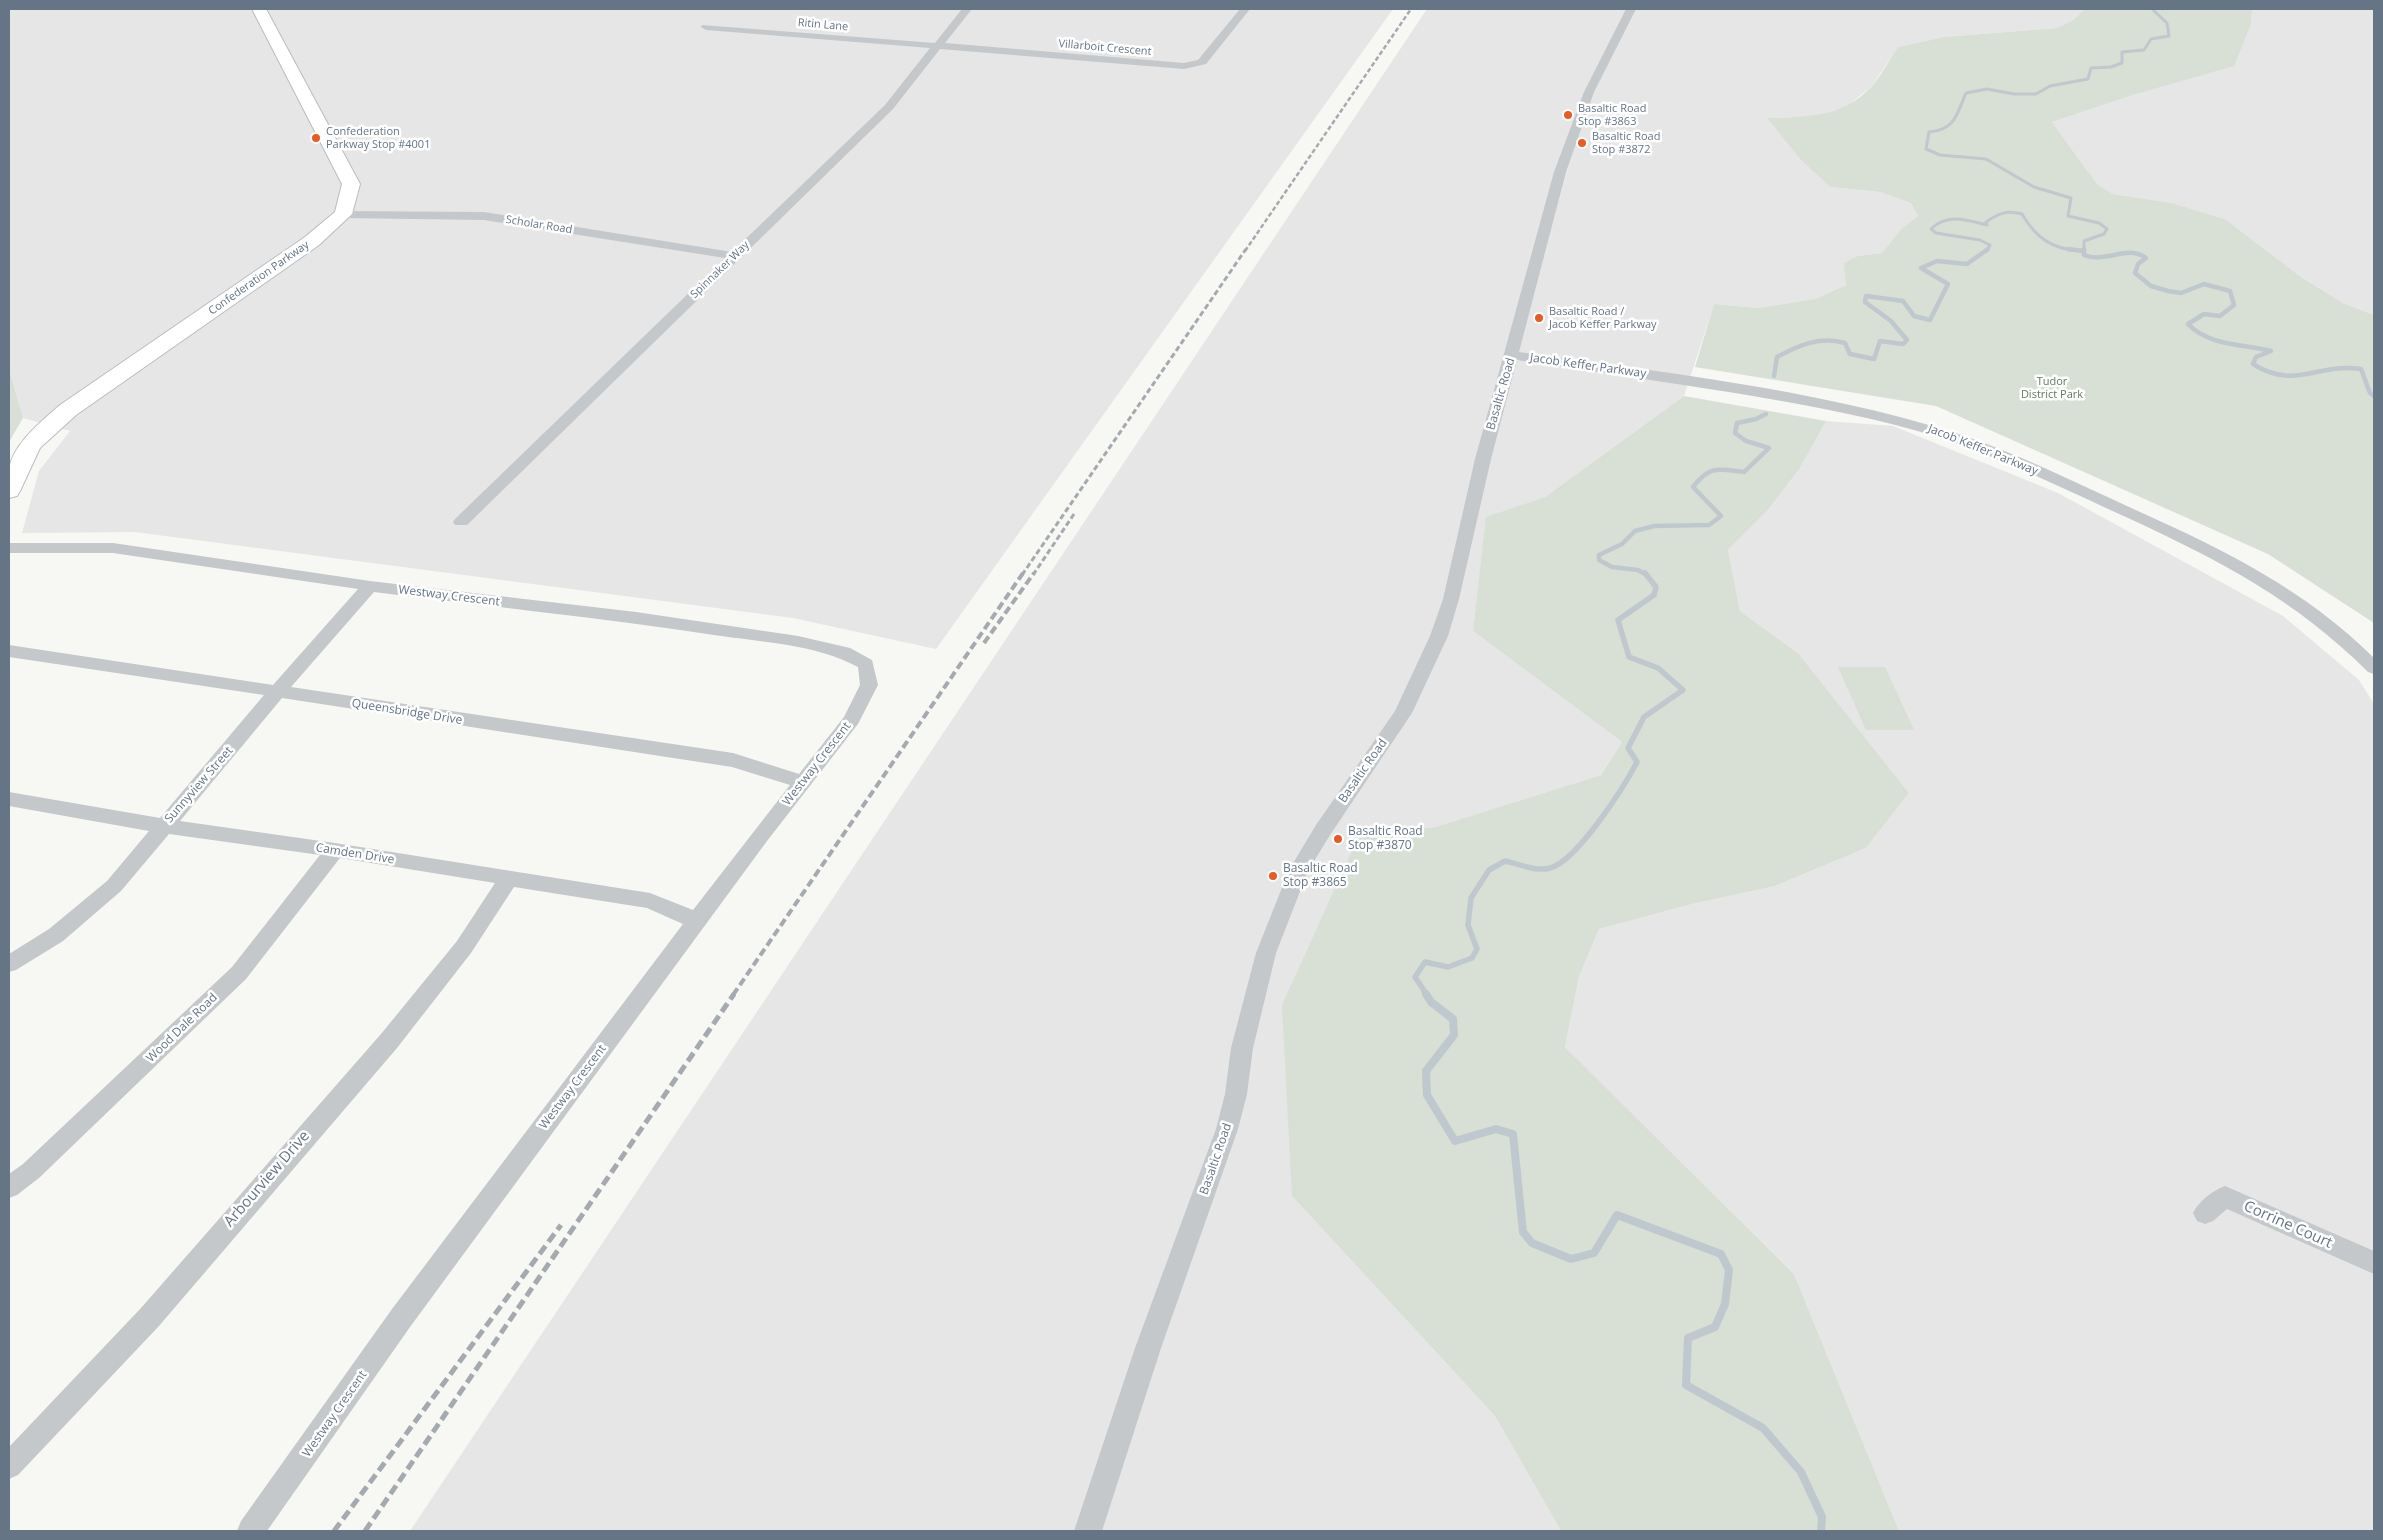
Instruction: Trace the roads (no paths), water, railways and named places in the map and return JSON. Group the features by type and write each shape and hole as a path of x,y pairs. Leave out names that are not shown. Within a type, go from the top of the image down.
{"street":[{"path":"259,9 351,184 343,214"},
{"name":"Spinnaker Way","path":"461,522 889,107 967,9"},
{"name":"Villarboit Crescent","path":"938,47 1171,66 1194,65 1202,62 1245,9"},
{"name":"Basaltic Road","path":"1088,1531 1148,1348 1227,1129 1236,1094 1242,1048 1266,954 1299,870 1323,830 1403,713 1439,636 1451,598 1483,459 1560,172 1589,92 1631,9"},
{"name":"Ritin Lane","path":"706,27 938,47"},
{"name":"Scholar Road","path":"343,214 484,216 734,256"},
{"name":"Confederation Parkway","path":"9,491 30,446 40,434 68,410 312,241 343,214"},
{"name":"Jacob Keffer Parkway","path":"1512,355 1691,381 1856,410 1948,434 2169,531 2250,571 2288,595 2323,622 2362,654 2374,668"},
{"name":"Westway Crescent","path":"9,548 113,548 370,586 636,618 798,642 844,652 866,664 869,685 852,720 760,836 401,1318 251,1531"},
{"name":"Sunnyview Street","path":"9,964 56,935 114,886 277,692 370,586"},
{"name":"Queensbridge Drive","path":"9,651 733,760 803,782"},
{"name":"Camden Drive","path":"9,799 163,826 335,850 650,901 698,921"},
{"name":"Wood Dale Road","path":"9,1187 31,1171 239,972 335,850"},
{"name":"Arbourview Drive","path":"9,1466 150,1317 389,1041 464,947 509,878"},
{"name":"Corrine Court","path":"2205,1214 2225,1197 2263,1212 2374,1263"}],"waterway":[{"path":"2152,9 2167,23 2169,36 2151,39 2144,50 2122,52 2122,63 2111,67 2091,68 2088,79 2050,86 2036,94 2014,94 1987,89 1966,93 1954,120 1938,131 1929,132 1926,149 1940,155 1986,159 2034,187 2071,198 2068,216 2099,223 2107,229 2104,234 2084,241 2084,255 2100,257 2124,253 2139,254 2146,258 2138,264 2135,273 2151,286 2168,291 2181,293 2204,284 2230,291 2234,305 2220,316 2204,314 2188,324 2206,337 2271,351 2256,357 2253,364 2268,372 2295,376 2332,369 2361,369 2370,393 2374,396"},
{"path":"1988,249 1990,245 1980,240 1936,233 1931,229 1937,224 1950,219 1987,225 1986,222 1999,214 2007,212 2017,213 2022,214 2033,229 2045,240 2068,250 2078,251"},
{"path":"1774,376 1777,357 1793,349 1818,341 1845,343 1850,354 1874,359 1880,341 1903,344 1907,340 1891,321 1865,302 1866,296 1903,301 1914,316 1930,320 1948,284 1921,268 1937,261 1967,264 1988,249"},
{"path":"2068,249 2083,251"},
{"path":"1646,575 1638,570 1612,567 1599,560 1599,555 1622,544 1635,531 1654,526 1709,525 1721,516 1693,487 1704,475 1715,470 1744,472 1769,448 1746,441 1735,433 1737,423 1756,419 1766,414"},
{"path":"1427,995 1415,977 1425,962 1448,967 1472,958 1477,949 1468,925 1471,898 1489,870 1505,861 1533,868 1550,868 1573,852 1599,822 1637,762 1628,748 1644,717 1683,690 1658,668 1629,657 1618,620 1654,595 1656,587 1646,575"},
{"path":"1426,994 1431,1002 1453,1019 1454,1035 1426,1071 1427,1095 1455,1141 1496,1129 1513,1134 1523,1232 1532,1243 1571,1259 1594,1253 1617,1215 1721,1254 1729,1270 1725,1304 1715,1327 1688,1338 1686,1385 1763,1428 1801,1472 1822,1517 1821,1531"}],"railway":[{"path":"1245,251 1411,9"},
{"path":"1022,575 1246,249"},
{"path":"1033,575 1074,514"},
{"path":"733,995 1023,573"},
{"path":"984,643 1034,573"},
{"path":"365,1531 734,994"},
{"path":"334,1531 561,1225"}],"place":[{"name":"Basaltic Road Stop #3863","path":"1568,115"},
{"name":"Confederation Parkway Stop #4001","path":"316,138"},
{"name":"Basaltic Road Stop #3872","path":"1582,143"},
{"name":"Basaltic Road / Jacob Keffer Parkway","path":"1539,318"},
{"name":"Basaltic Road Stop #3870","path":"1338,839"},
{"name":"Basaltic Road Stop #3865","path":"1273,876"}],"park label":[{"name":"Tudor District Park","path":"2052,388"}]}
